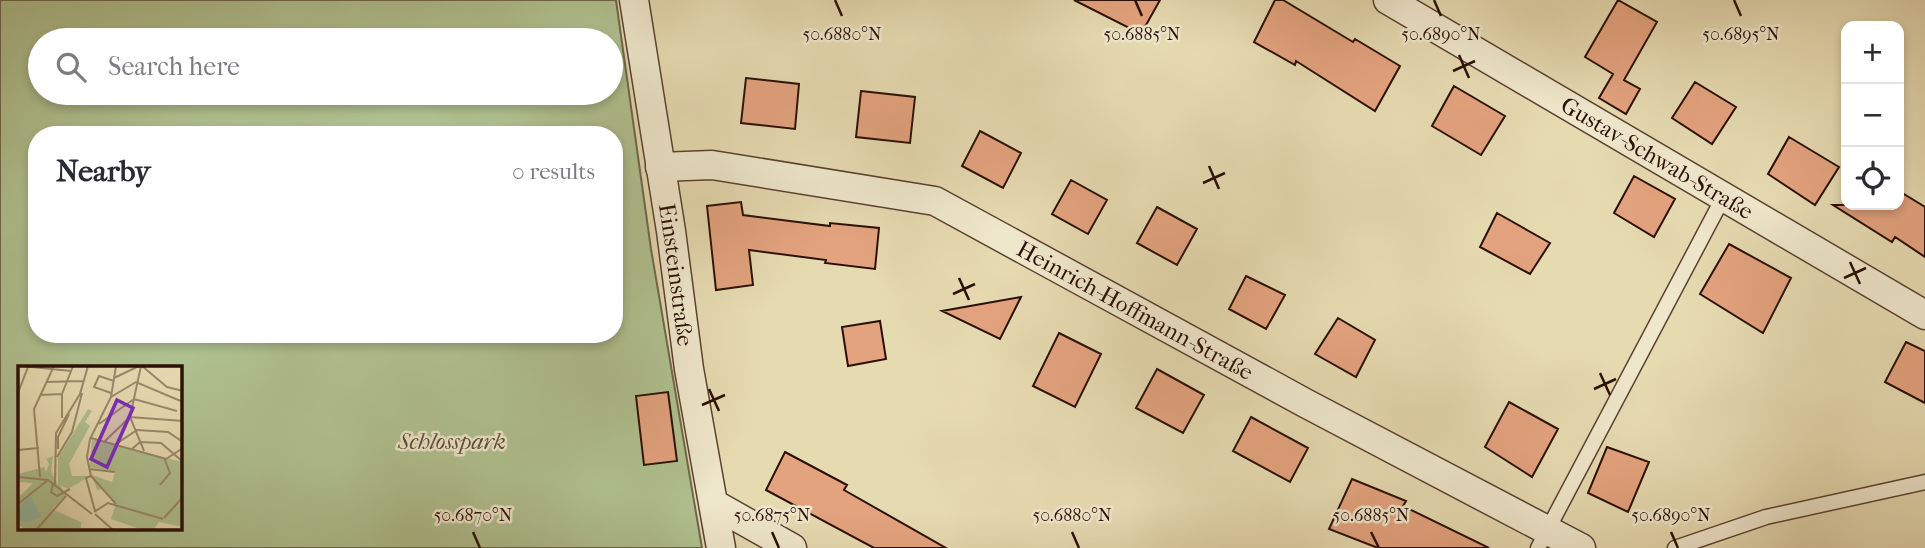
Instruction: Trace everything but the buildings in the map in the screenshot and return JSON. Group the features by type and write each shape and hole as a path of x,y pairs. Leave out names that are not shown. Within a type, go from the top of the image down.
{"street":[{"name":"Einsteinstraße","path":"634,0 689,369 721,548"},
{"name":"Gustav-Schwab-Straße","path":"1388,0 1925,315"},
{"name":"Heinrich-Hoffmann-Straße","path":"660,167 712,164 935,201 1295,398 1542,539 1581,548"},
{"path":"714,504 792,548"}],"lane":[{"path":"1542,539 1723,198"},
{"path":"1675,548 1766,517 1925,482"}],"green space":[{"name":"Schlosspark","path":"0,0 616,0 620,28 28,28 28,105 623,105 623,50 651,249 702,548 0,548"}]}
